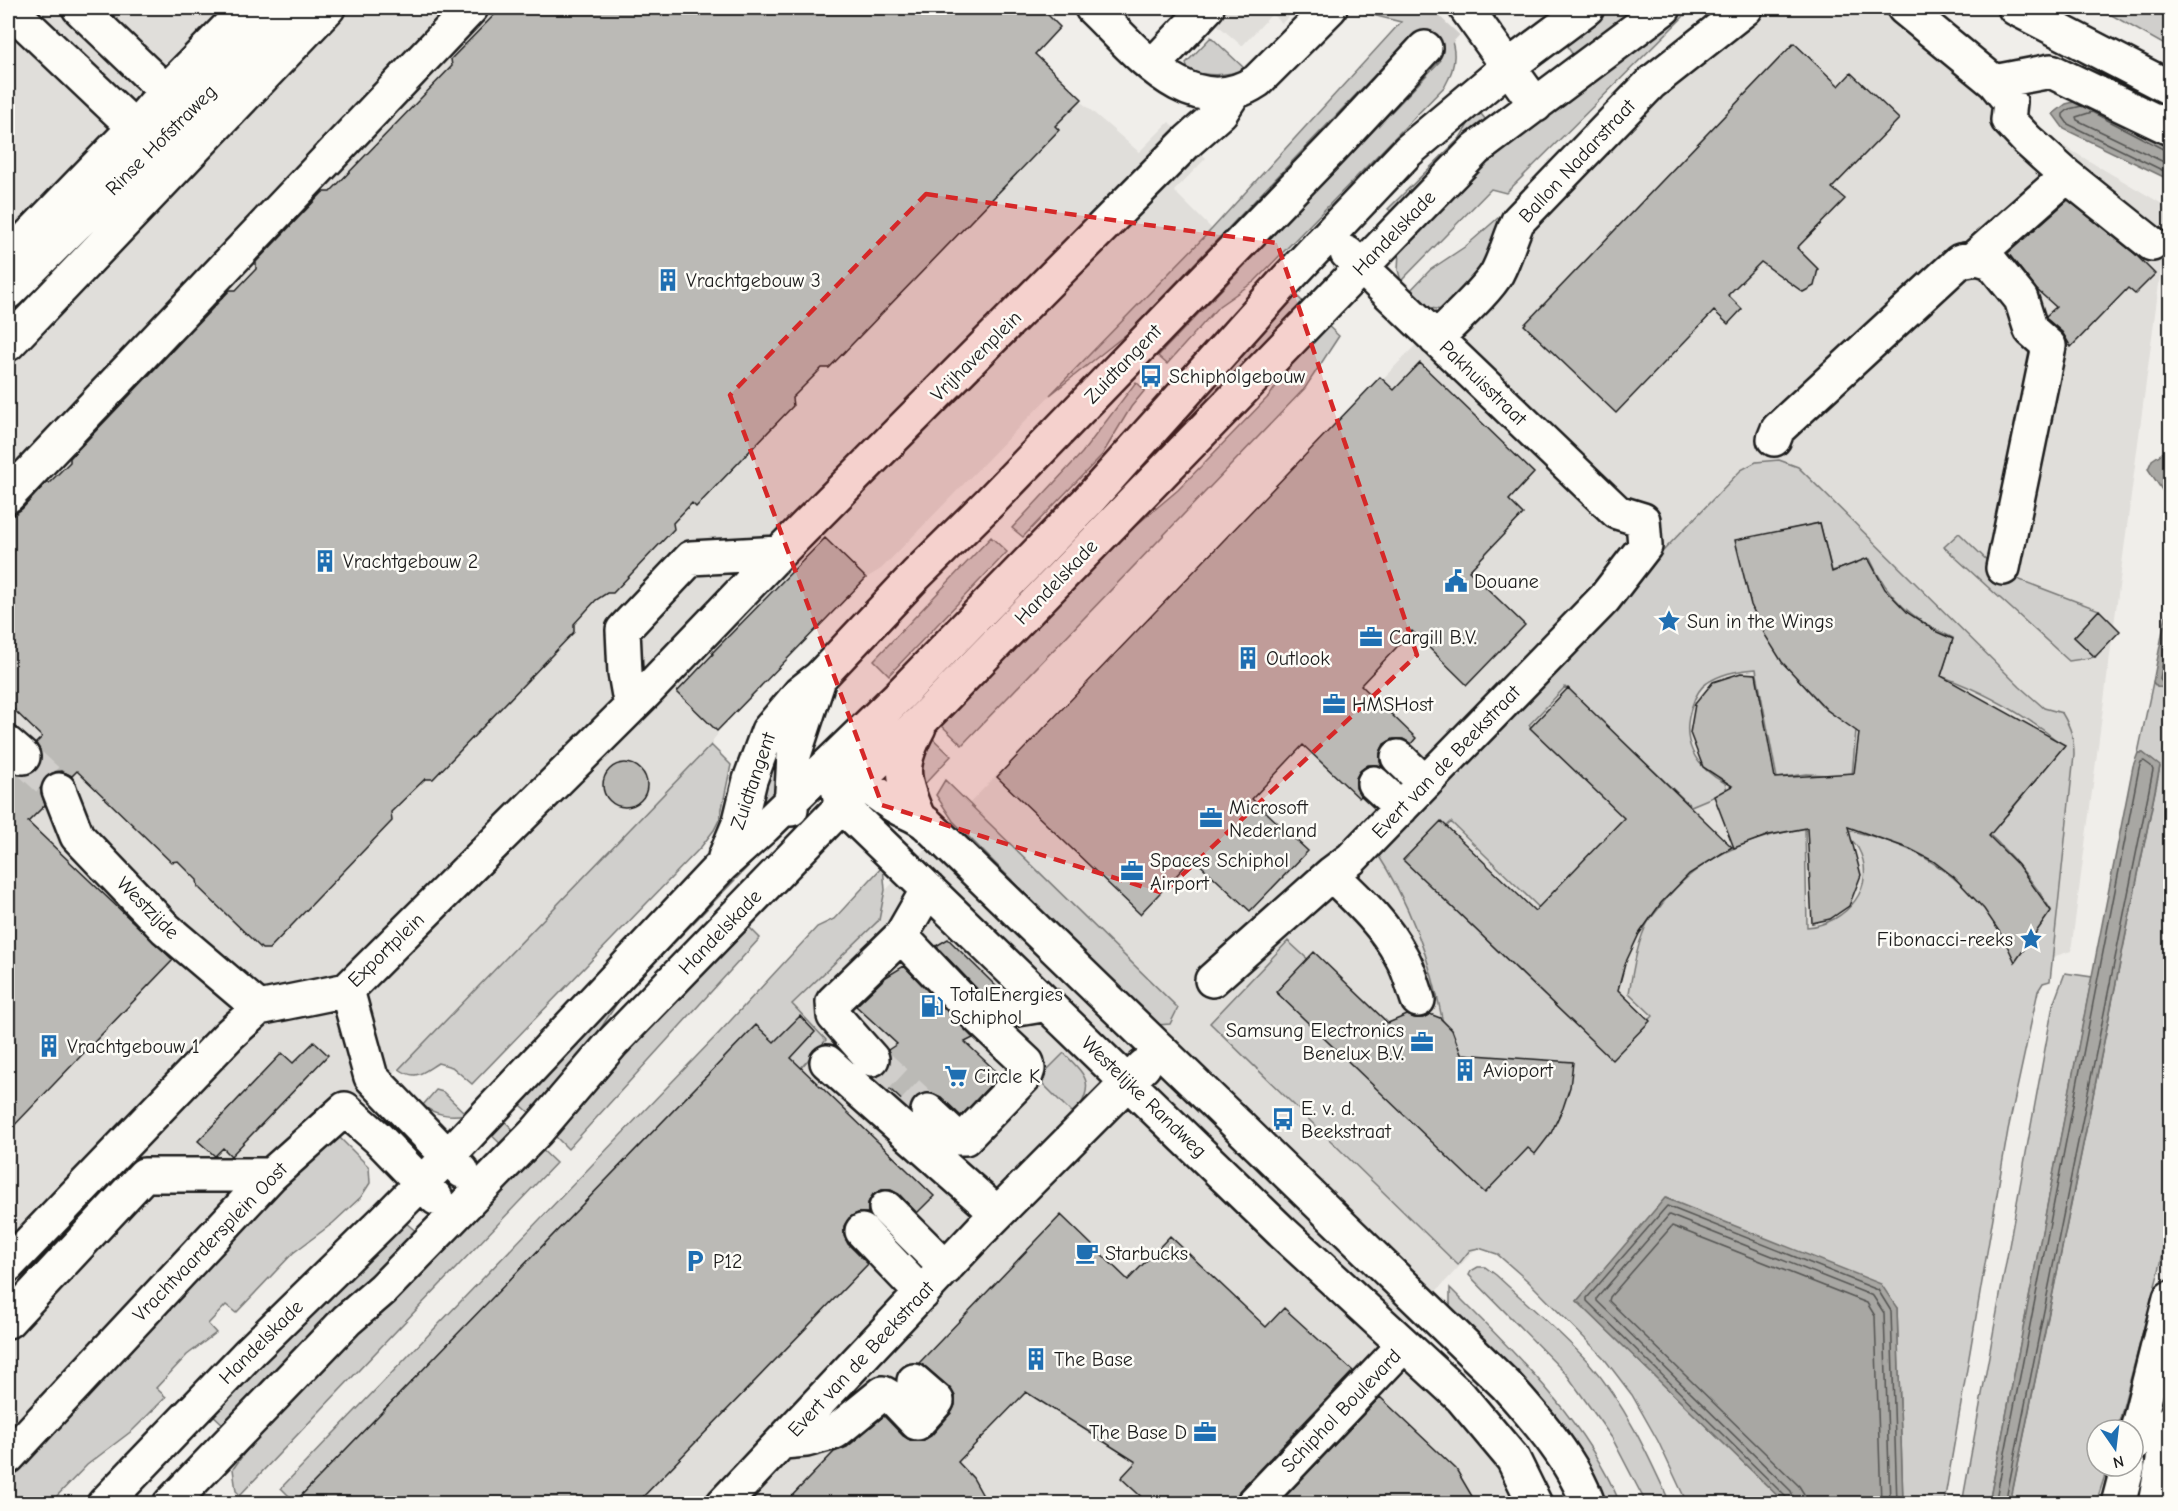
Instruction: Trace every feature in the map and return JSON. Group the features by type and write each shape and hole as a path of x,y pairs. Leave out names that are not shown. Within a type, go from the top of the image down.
{"main road":[{"path":"9,8 144,137"},
{"path":"78,8 176,102"},
{"name":"Rinse Hofstraweg","path":"8,292 15,256 144,137 176,102 247,8"},
{"name":"Rinse Hofstraweg","path":"176,102 289,8"},
{"path":"8,344 328,8"},
{"path":"8,496 471,8"},
{"path":"1092,8 1153,65 1182,87 1215,95 1245,89 1260,78 1330,8"},
{"path":"1153,65 1207,8"},
{"path":"1466,8 1536,105"},
{"name":"Handelskade","path":"104,1503 250,1352 421,1184 722,865 899,696 1087,502 1328,235 1408,151 1508,67 1587,8"},
{"name":"Handelskade","path":"183,1499 347,1320 384,1289 537,1131 613,1042 842,806 859,779 922,720 1476,149 1664,8"},
{"name":"Ballon Nadarstraat","path":"1437,339 1496,275 1518,221 1651,83 1746,8"},
{"path":"1904,8 1994,82 2010,102 2008,120 2027,141 2152,244"},
{"path":"2016,8 2170,88"},
{"path":"71,68 105,34"},
{"name":"Zuidtangent","path":"722,865 740,821 750,780 768,731 800,693 819,678 916,574 990,502 1425,48"},
{"path":"1994,82 2052,71 2170,128"},
{"name":"Vrijhavenplein","path":"716,618 1188,141 1221,112 1234,92"},
{"path":"1972,259 2067,176"},
{"name":"Pakhuisstraat","path":"1328,235 1617,512 1643,520"},
{"path":"1774,439 1778,429 1960,261 1972,259 1991,262 2021,299 2031,330 2049,346 2003,568"},
{"name":"Evert van de Beekstraat","path":"1212,980 1331,874 1351,859 1604,599 1645,546 1643,520"},
{"path":"631,707 625,673 623,630 691,558 779,553"},
{"name":"Exportplein","path":"259,1008 347,990 631,707 716,618"},
{"name":"Zuidtangent","path":"792,856 791,801 795,755 819,678"},
{"path":"922,720 907,750 904,767 905,785 918,815 1507,1386 1547,1431 1584,1491 1588,1503"},
{"path":"1398,757 1425,783"},
{"path":"831,762 897,807 918,815"},
{"path":"831,762 842,806"},
{"path":"1374,783 1401,808"},
{"name":"Westzijde","path":"59,790 77,836 166,929 259,1008"},
{"name":"Westelijke Randweg","path":"842,806 1282,1232 1461,1397 1513,1459 1535,1503"},
{"path":"1331,874 1373,915 1389,935 1403,958 1418,1000"},
{"path":"872,1059 834,1016 833,1002 901,936 928,889"},
{"path":"901,936 977,1016 1027,1064 1028,1069 1026,1075 1010,1094 965,1138 957,1138 928,1111"},
{"path":"347,990 371,1077 480,1190"},
{"path":"977,1016 1048,1004"},
{"path":"8,1265 230,1034 259,1008"},
{"name":"Evert van de Beekstraat","path":"723,1503 997,1213 1160,1050"},
{"path":"827,1062 997,1213"},
{"name":"Vrachtvaardersplein Oost","path":"8,1457 271,1175 364,1092 371,1077"},
{"path":"345,1109 378,1138 454,1215"},
{"path":"8,1321 144,1175 271,1175"},
{"path":"886,1208 946,1268"},
{"path":"862,1231 922,1294"},
{"path":"2140,1418 2170,1298"},
{"name":"Schiphol Boulevard","path":"1253,1503 1404,1345"},
{"path":"783,1442 806,1440 835,1432 883,1393 904,1390"},
{"path":"2155,1503 2170,1422"},
{"path":"127,1480 149,1475 160,1476 183,1499"},
{"path":"2118,1503 2125,1478"}],"highlighted area":[{"path":"926,194 1277,243 1417,655 1163,893 882,805 730,395"}],"shaded area":[{"path":"8,8 1000,8 994,14 1078,95 1080,101 1139,152 1169,122 1206,158 1174,191 1212,229 881,569 866,578 718,731 713,744 425,1043 332,1130 8,1481"},
{"path":"1198,8 1298,8 1282,23 1272,14 1242,46"},
{"path":"1365,8 1428,8 1432,10 1446,28 1453,46 1453,65 1445,86 1255,281 1219,306 1167,364 1158,356 1440,61 1412,36 1129,332 1050,395 1212,229 1401,22 1360,12"},
{"path":"1609,8 1643,8 1575,58 1564,42"},
{"path":"1686,8 1690,8 1683,17 1506,193 1491,189 1401,281 1398,270 1399,251 1431,214 1496,153"},
{"path":"1767,8 1885,8 2018,119 2169,208 2071,951 1617,1098 1384,1347 1508,1469 1520,1503 294,1504 990,782 1664,90"},
{"path":"2099,8 2170,8 2170,48"},
{"path":"1211,37 1245,69 1217,75 1188,71 1186,63"},
{"path":"1477,109 1490,125 1395,214 1388,209 1460,138"},
{"path":"1506,211 1491,263 1444,310 1425,305 1409,292 1430,270 1466,246"},
{"path":"1293,292 1307,306 921,705 915,700"},
{"path":"1326,324 1339,336 1305,388 962,745 940,724 1115,543 1178,490 1270,395 1301,349"},
{"path":"1136,382 1145,390 1131,407 1102,455 1023,537 1012,528 1082,453"},
{"path":"1779,460 1798,467 2020,687 2044,708 2062,713 2073,738 2074,755 2050,981 2043,983 2038,991 2008,1130 1944,1503 1903,1503 1897,1308 1666,1198 1577,1301 1785,1503 1687,1503 1658,1441 1632,1395 1603,1357 1529,1282 1497,1254 1479,1248 1470,1250 1458,1265 1210,1023 1288,941 1392,1037 1446,1040 1436,990 1421,941 1401,895 1375,850 1741,470 1756,462","holes":["1820,523 1832,571 1870,559 1885,586 1903,607 1925,623 1953,638 1941,676 2006,706 2064,746 2007,815 1980,826 2019,865 2051,910 2015,959 1991,916 1960,883 1945,871 1913,851 1858,832 1838,828 1858,848 1863,862 1864,876 1861,889 1855,901 1846,911 1834,919 1807,927 1805,828 1764,837 1708,861 1676,887 1648,922 1638,947 1629,993 1653,1016 1623,1047 1422,852 1451,822 1558,926 1645,836 1529,725 1565,687 1691,806 1727,791 1725,783 1705,769 1692,751 1688,730 1692,706 1704,685 1718,677 1737,671 1756,669 1777,778 1807,774 1852,776 1856,730 1825,709 1783,662 1740,540"]},
{"path":"1959,533 1999,572 2099,610 2074,637 2095,657 2069,661 1944,547"},
{"path":"991,537 1007,552 889,675 874,660"},
{"path":"2153,682 2157,687 2170,688 2170,1213 2161,1263 2120,1418 2085,1418 2085,1478 2104,1478 2096,1503 2010,1504 2160,767 2143,753 2138,753"},
{"path":"810,692 772,807 759,797 767,763"},
{"path":"929,735 951,756 919,790 917,780"},
{"path":"711,745 731,765 720,818 701,847 472,1084 452,1067 438,1063 415,1075 399,1069"},
{"path":"945,780 1178,1008 1170,1024 1156,1025 953,821 936,795"},
{"path":"753,849 759,855 619,1000 539,1121 513,1098"},
{"path":"883,866 885,890 879,920 792,1004 826,1040 799,1070 754,1027 295,1502 281,1488 720,1032 817,927 834,919"},
{"path":"747,925 760,938 568,1149 549,1130"},
{"path":"2065,973 2092,977 1989,1503 1962,1504 2053,1005"},
{"path":"1064,1053 1079,1069 1086,1082 1085,1096 1075,1116 1038,1079"},
{"path":"436,1090 443,1092 466,1114 443,1114 423,1105"},
{"path":"497,1114 522,1138 509,1152 484,1128"},
{"path":"332,1130 369,1167 370,1183 361,1197 333,1223 293,1253 236,1313 226,1305 208,1324 216,1333 187,1355 156,1388 166,1397 133,1430 87,1465 50,1503 8,1503 8,1481"},
{"path":"535,1143 556,1163 240,1495 236,1491 233,1469 250,1445"},
{"path":"399,1217 425,1239 226,1427 210,1412"},
{"path":"1478,1267 1485,1267 1496,1275 1556,1329 1603,1379 1644,1448 1670,1503 1646,1503 1612,1438 1567,1375 1469,1275"},
{"path":"1450,1288 1523,1362 1567,1414 1605,1472 1620,1503 1602,1503 1454,1313 1450,1305"}],"water":[{"path":"2093,97 2170,138 2170,180 2064,129 2053,114 2066,104"},
{"path":"2170,448 2170,502 2148,469 2152,460"},
{"path":"2170,594 2170,688 2157,687 2153,682"},
{"path":"2138,753 2143,753 2160,766 2010,1503 1989,1503 2133,766"},
{"path":"1665,1198 1881,1284 1897,1308 1903,1503 1785,1503 1577,1301"}],"building":[{"path":"501,8 1041,8 1060,27 1035,54 1082,99 1055,126 1059,130 829,368 822,368 792,398 793,406 696,507 692,503 673,523 674,529 613,593 607,593 596,600 574,624 574,632 433,779 425,779 391,812 392,821 269,949 262,949 198,887 197,880 178,861 171,862 77,771 72,776 61,771 53,772 45,778 40,788 45,805 28,822 173,960 8,1132 8,773 10,770 19,775 29,775 37,770 41,760 40,750 36,743 42,737 8,704 8,519 22,509 70,462 70,458 230,290 236,290 256,269 256,262 323,192 330,192 452,66 451,59"},
{"path":"1794,43 1839,86 1851,73 1899,119 1832,188 1845,199 1797,248 1818,269 1814,286 1803,292 1761,262 1728,295 1742,309 1728,324 1714,311 1616,413 1524,325"},
{"path":"2068,200 2135,254 2155,274 2135,294 2128,288 2071,347 2062,332 2047,319 2046,316 2056,307 2036,289 2008,253"},
{"name":"Outlook","path":"1420,363 1534,473 1509,500 1523,514 1469,571 1525,625 1467,685 1412,631 1361,685 1416,738 1411,744 1403,739 1393,739 1384,744 1380,753 1380,762 1383,767 1368,765 1360,771 1356,778 1356,788 1361,796 1359,798 1303,745 1252,799 1308,851 1250,911 1193,858 1140,914 997,777 1380,377 1394,390"},
{"path":"1820,523 1832,572 1868,558 1885,589 1908,613 1937,632 1953,639 1941,676 2065,745 1989,836 2018,865 2051,911 2015,962 2003,937 1984,909 1954,877 1933,861 1910,849 1848,827 1861,875 1849,906 1830,919 1812,923 1807,828 1769,835 1734,848 1714,796 1732,786 1703,767 1690,733 1695,704 1713,682 1741,673 1756,674 1775,778 1854,773 1859,733 1827,710 1782,662 1765,635 1751,605 1735,540"},
{"path":"825,538 866,578 717,731 677,692"},
{"path":"2099,610 2120,631 2095,657 2074,637"},
{"path":"1568,688 1732,847 1689,874 1661,903 1639,934 1625,964 1618,990 1650,1021 1612,1060 1403,860 1441,821 1535,911 1624,818 1530,728"},
{"path":"625,763 640,770 647,785 640,800 625,807 610,800 603,785 610,770"},
{"path":"948,939 1003,993 984,996 936,946"},
{"name":"Avioport","path":"1314,952 1388,1023 1407,1015 1423,1018 1430,1014 1440,1018 1452,1030 1461,1054 1573,1062 1570,1087 1563,1108 1551,1133 1535,1154 1528,1148 1485,1193 1276,992"},
{"path":"904,966 973,1038 965,1042 1000,1075 961,1116 941,1097 932,1093 923,1093 915,1098 910,1108 877,1077 885,1073 890,1065 888,1050 897,1044 856,1006 886,977"},
{"name":"P12","path":"800,1016 815,1032 791,1058 934,1196 917,1213 899,1194 891,1190 882,1190 873,1194 868,1203 868,1213 858,1213 849,1218 844,1226 844,1236 848,1244 868,1264 637,1503 294,1503 756,1025 774,1042"},
{"path":"314,1042 328,1055 231,1156 223,1148 215,1156 198,1141 282,1053 293,1063"},
{"path":"1061,1215 1128,1280 1170,1236 1266,1327 1284,1308 1353,1371 1239,1491 1235,1503 1148,1503 1121,1478 1136,1462 1026,1392 958,1462 973,1478 987,1503 785,1503 834,1452 847,1447 884,1416 903,1436 912,1441 922,1441 931,1436 951,1413 955,1405 955,1396 949,1387 919,1363"},
{"path":"1380,1397 1456,1469 1476,1503 1279,1503"}],"tunnel":[{"path":"1425,48 1462,8"},
{"path":"23,757 59,790"},
{"path":"872,1059 928,1111"}],"place":[{"name":"Vrachtgebouw 3","path":"668,280"},
{"name":"Schipholgebouw","path":"1151,376"},
{"name":"Vrachtgebouw 2","path":"325,561"},
{"name":"Douane","path":"1456,581"},
{"name":"Sun in the Wings","path":"1669,621"},
{"name":"Cargill B.V.","path":"1371,637"},
{"name":"Outlook","path":"1248,658"},
{"name":"HMSHost","path":"1334,704"},
{"name":"Microsoft Nederland","path":"1211,818"},
{"name":"Spaces Schiphol Airport","path":"1132,871"},
{"name":"Fibonacci-reeks","path":"2031,939"},
{"name":"TotalEnergies Schiphol","path":"932,1006"},
{"name":"Samsung Electronics Benelux B.V.","path":"1422,1042"},
{"name":"Vrachtgebouw 1","path":"49,1046"},
{"name":"Avioport","path":"1465,1070"},
{"name":"Circle K","path":"956,1076"},
{"name":"E. v. d. Beekstraat","path":"1283,1119"},
{"name":"Starbucks","path":"1087,1253"},
{"name":"P12","path":"695,1261"},
{"name":"The Base","path":"1036,1359"},
{"name":"The Base D","path":"1205,1432"}]}
